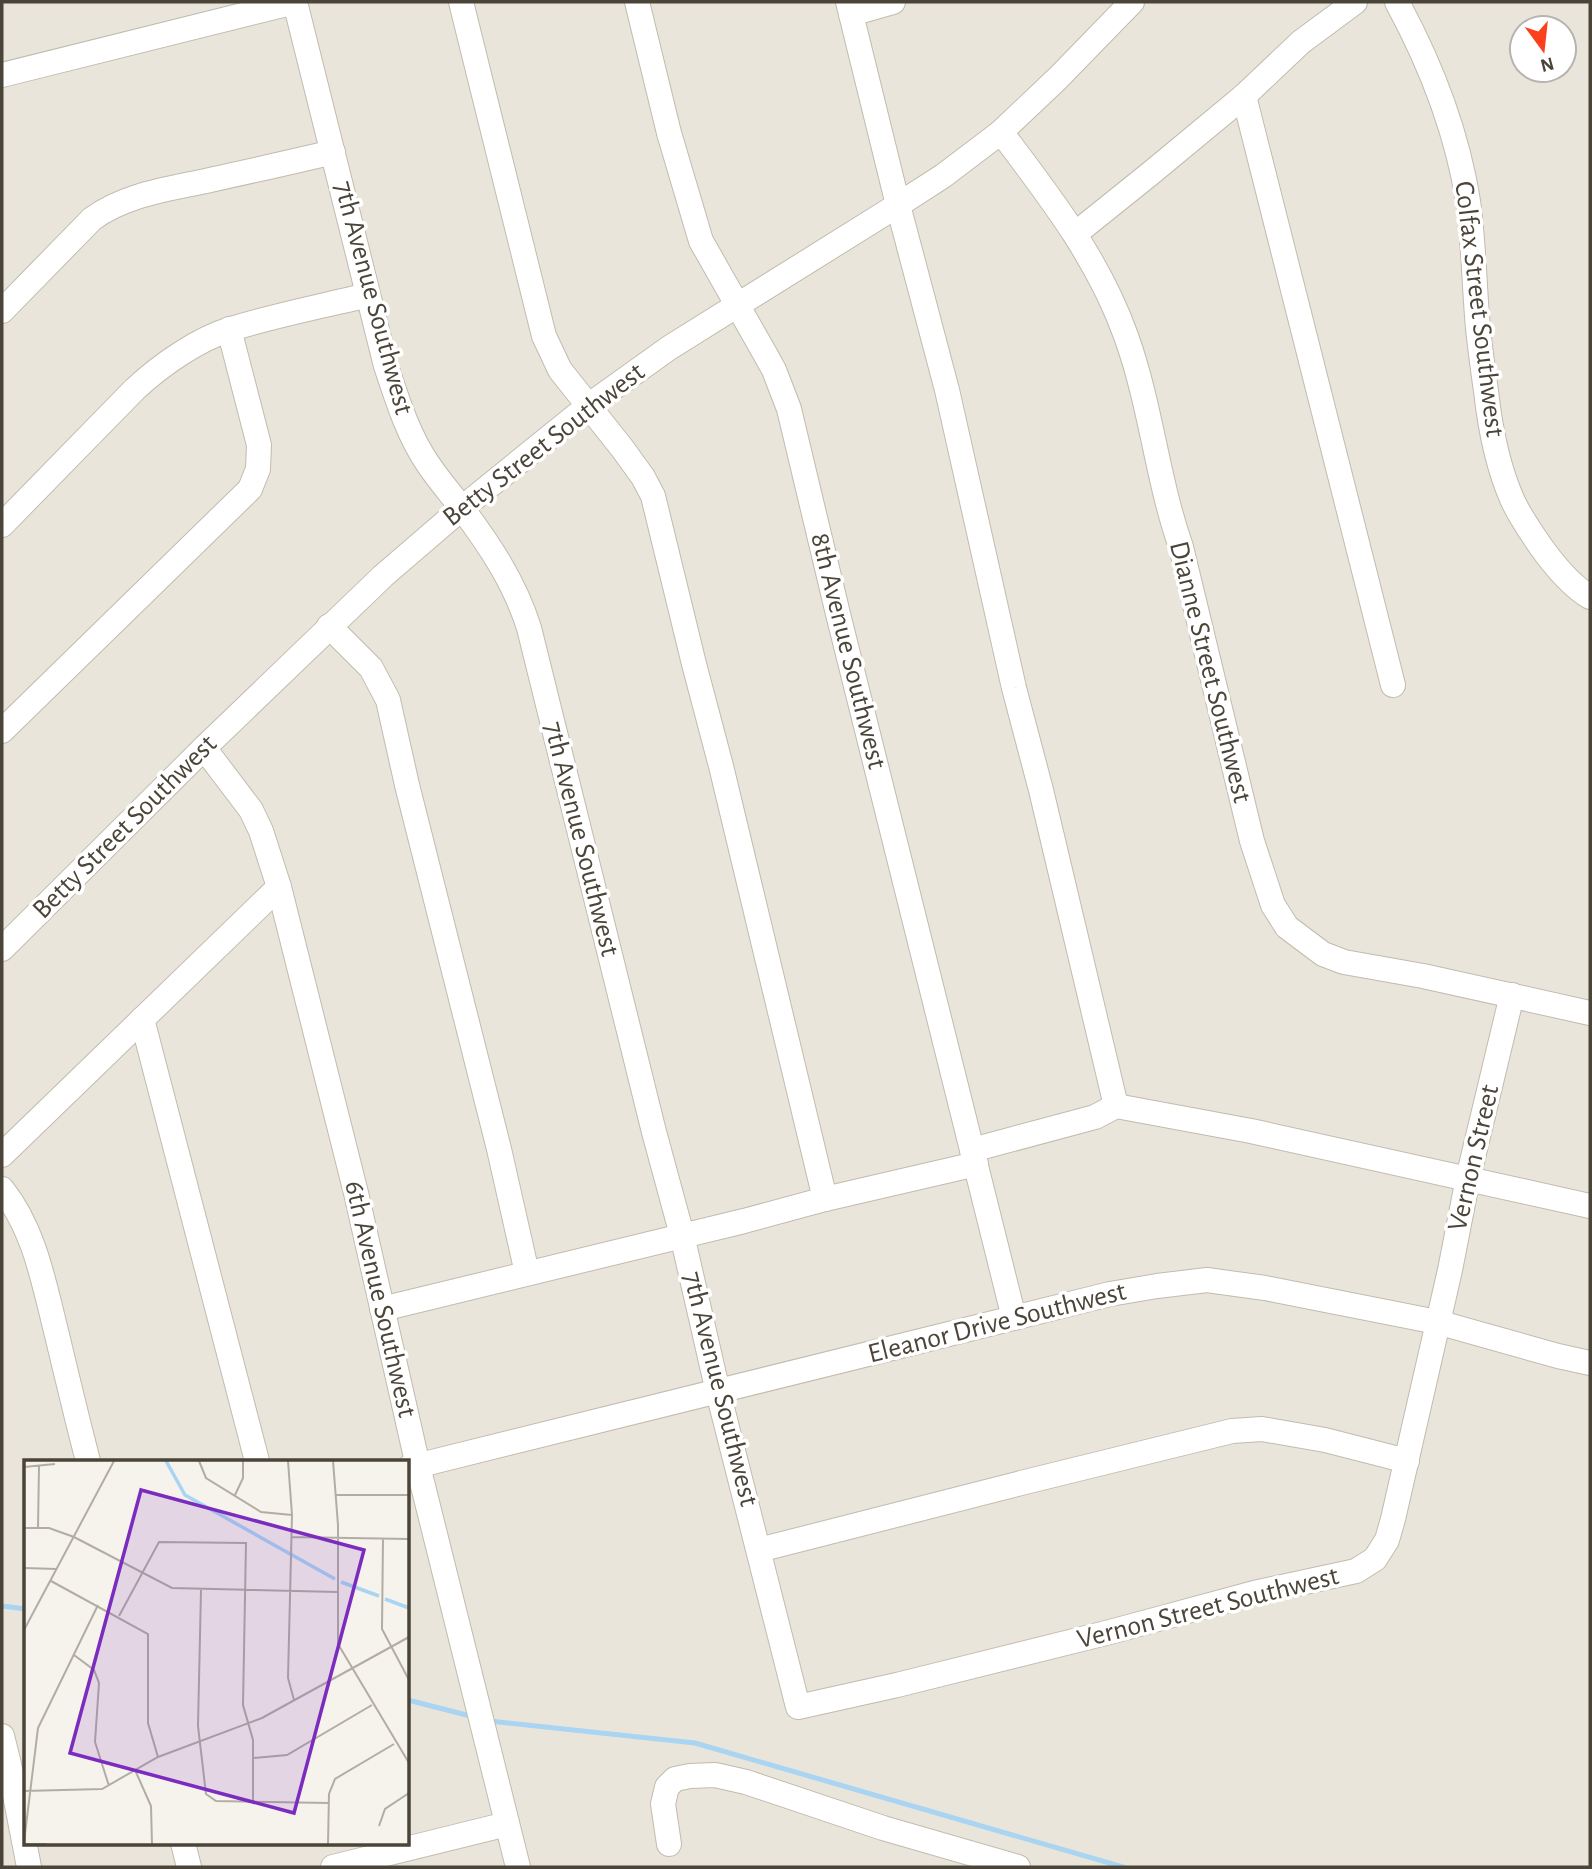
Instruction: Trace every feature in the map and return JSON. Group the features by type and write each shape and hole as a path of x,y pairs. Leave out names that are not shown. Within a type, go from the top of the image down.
{"street":[{"path":"2,75 295,2"},
{"name":"7th Avenue Southwest","path":"295,2 386,366 401,410 427,464 487,543 512,584 529,628 798,1707"},
{"path":"461,2 544,336 560,370 622,448 653,496 825,1199"},
{"name":"8th Avenue Southwest","path":"637,2 669,133 701,241 774,370 789,409 841,628 1014,1318"},
{"path":"892,2 850,8 947,390 1014,688 1116,1106"},
{"path":"1075,234 1244,96 1301,42 1355,2"},
{"name":"Colfax Street Southwest","path":"1397,2 1432,76 1459,158 1468,200 1478,330 1489,415 1504,478 1521,517 1546,554 1574,586 1588,592"},
{"name":"Betty Street Southwest","path":"2,949 329,626 462,508 588,406 660,354 943,176 1001,132 1058,78 1129,3"},
{"path":"1244,96 1393,685"},
{"name":"Dianne Street Southwest","path":"1001,132 1054,202 1091,259 1126,338 1151,422 1174,528 1252,841 1273,905 1287,928 1323,954 1344,962 1423,976 1590,1013"},
{"path":"2,312 92,219 105,209 158,191 333,152"},
{"path":"2,525 152,373 191,348 229,329 368,295"},
{"path":"2,731 250,489 258,468 259,445 229,329"},
{"path":"329,626 371,668 388,701 527,1273"},
{"name":"6th Avenue Southwest","path":"204,748 251,810 261,831 279,887 356,1193 413,1467 518,1867"},
{"path":"2,1155 279,887"},
{"name":"Vernon Street","path":"1437,1322 1512,995"},
{"path":"142,1019 257,1460"},
{"path":"382,1309 825,1199 974,1157 1095,1117 1116,1106 1251,1131 1590,1206"},
{"path":"2,1189 12,1202 31,1241 44,1282 88,1460"},
{"name":"Eleanor Drive Southwest","path":"413,1467 1110,1294 1207,1280 1265,1288 1437,1322 1590,1363"},
{"name":"Vernon Street Southwest","path":"798,1707 1110,1632 1254,1593 1356,1571 1375,1559 1387,1540 1437,1322"},
{"path":"760,1550 1232,1431 1262,1429 1325,1440 1407,1461"},
{"path":"2,1736 24,1841"},
{"path":"669,1844 663,1804 667,1787 675,1779 715,1775 746,1782 883,1828 1017,1867"},
{"path":"346,1866 507,1824"},
{"path":"25,1844 29,1867"},
{"path":"183,1844 190,1867"}],"shaded area":[{"path":"2,2 1590,2 1590,1867 2,1867"}],"waterway":[{"path":"2,1606 24,1609"},
{"path":"410,1701 474,1717"},
{"path":"490,1721 695,1743 1123,1867"}]}
